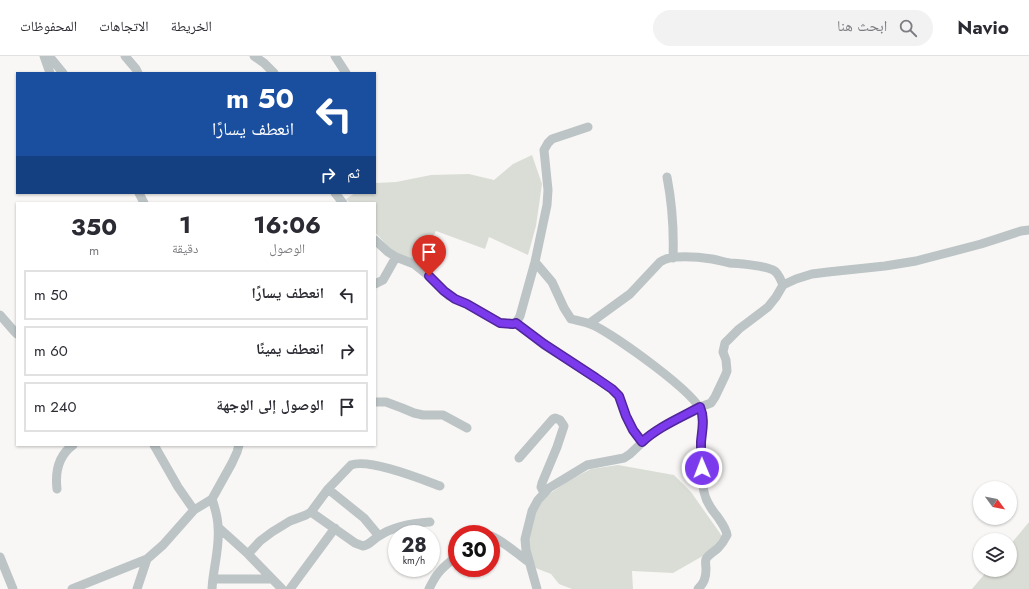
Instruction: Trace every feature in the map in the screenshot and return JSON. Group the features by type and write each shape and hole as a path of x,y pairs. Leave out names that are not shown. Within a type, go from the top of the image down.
{"street":[{"path":"44,56 50,72"},
{"path":"49,56 62,72"},
{"path":"125,56 138,72"},
{"path":"254,56 273,72"},
{"path":"335,56 345,72"},
{"path":"516,323 520,316 535,262 546,205 548,190 545,148 552,139 588,127"},
{"path":"667,177 673,230 673,258"},
{"path":"336,194 342,202"},
{"path":"538,589 525,543 535,504 544,493 556,484 587,465 624,458 649,436 662,427 700,407 711,403 725,376 727,365 723,352 726,343 739,329 768,307 784,285 812,274 916,261 1029,230"},
{"path":"376,241 396,257 414,264 429,276 449,296 467,304 500,323 516,323 544,344 612,389 619,396 626,416 633,430 642,442"},
{"path":"376,284 383,280 396,257"},
{"path":"590,323 630,294 662,260 694,257 766,268 775,271 784,285"},
{"path":"535,262 552,282 564,308 570,317 590,323 656,367 700,407 703,416 701,459 703,488 706,498 726,530 727,535 721,544 706,559 706,576 698,589"},
{"path":"0,315 16,333"},
{"path":"376,402 386,402 423,415 443,415 467,428"},
{"path":"519,458 555,418 560,420 564,426 542,483 541,487 544,493"},
{"path":"57,489 56,475 58,463 72,446"},
{"path":"155,446 178,487 194,510"},
{"path":"72,589 147,559 163,545 194,510 212,500 232,463 239,446"},
{"path":"248,554 260,541 272,532 290,521 311,512 328,489 349,466 355,463 371,464 390,468 440,486"},
{"path":"328,489 364,518 379,536"},
{"path":"212,500 218,527 212,589"},
{"path":"311,512 355,543 364,546 379,536 404,526 430,522"},
{"path":"218,527 248,554 282,589"},
{"path":"290,589 335,528"},
{"path":"500,541 530,563"},
{"path":"0,557 13,589"},
{"path":"137,589 147,559"},
{"path":"429,589 433,580 442,568 448,563"},
{"path":"213,579 272,579"}],"shaded area":[{"path":"532,155 542,184 536,226 528,255 489,237 485,249 436,231 420,262 392,251 376,233 376,202 349,202 346,199 354,194 376,194 376,183 396,182 431,175 469,174 494,180 513,164"},
{"path":"618,465 674,475 691,492 722,536 708,553 673,573 632,571 633,589 572,589 559,584 551,574 533,567 526,548 533,517 545,497 568,481 591,469"},
{"path":"1029,522 1029,589 972,589 982,577 1017,577 1017,537"}],"route":[{"path":"429,276 449,296 467,304 497,322 516,323 522,329 612,389 619,396 633,430 642,442 662,427 700,407 703,416 701,441 702,468"}]}
